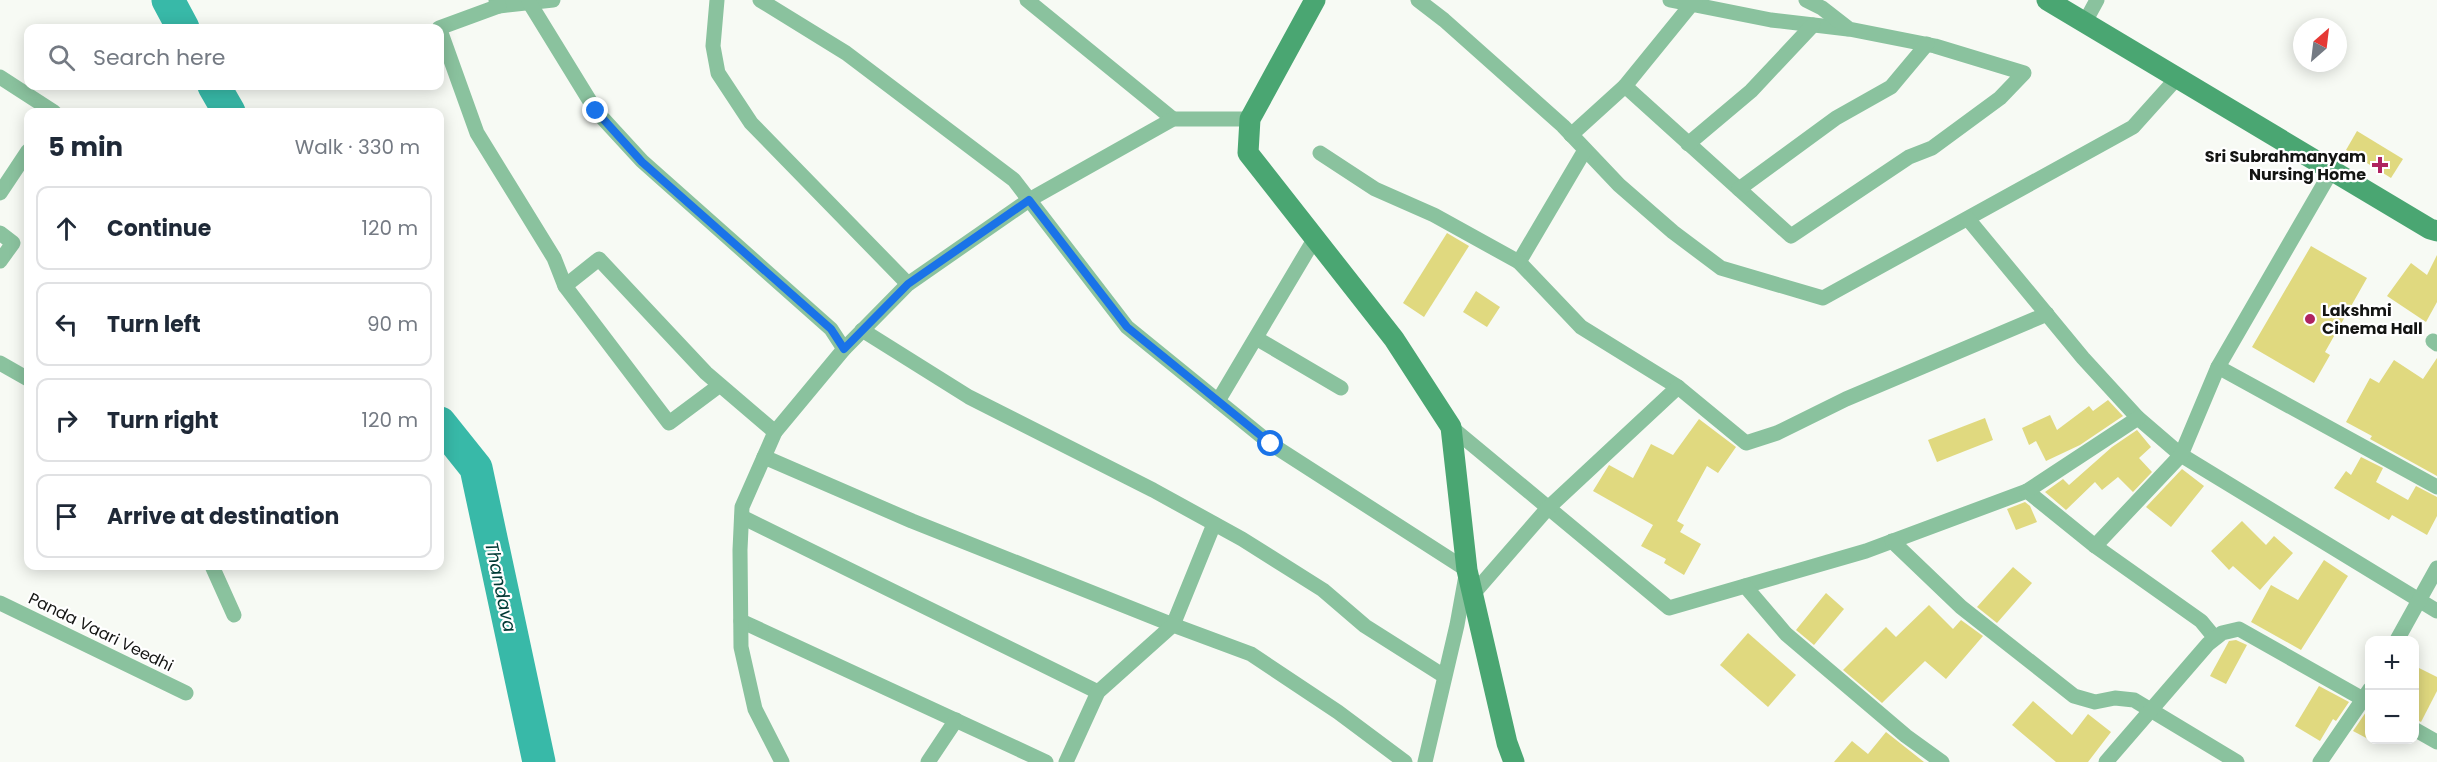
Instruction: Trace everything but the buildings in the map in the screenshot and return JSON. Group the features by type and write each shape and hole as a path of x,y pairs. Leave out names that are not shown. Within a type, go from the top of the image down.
{"main road":[{"path":"1315,0 1250,118 1248,153 1394,339 1451,427 1467,570 1507,743 1514,762"},
{"path":"2047,0 2430,229 2437,231"}],"street":[{"path":"444,27 498,3 553,0"},
{"path":"717,0 713,46 718,73 751,123 908,284"},
{"path":"760,0 846,53 1014,180 1127,327 1271,444 1467,570 1457,625 1425,762"},
{"path":"1027,0 1173,119"},
{"path":"1418,0 1444,20 1571,135 1619,185 1672,231 1721,268 1823,298 2133,127 2177,78"},
{"path":"1625,86 1791,237 1909,158 1932,148 2000,98 2024,73 1927,44 1850,29 1771,20 1694,2 1670,0"},
{"path":"1806,0 1822,8 1850,29"},
{"path":"2085,22 2097,0"},
{"path":"529,2 596,111 611,128 642,162 831,329 844,349"},
{"path":"1571,135 1625,86 1694,2"},
{"path":"1688,144 1751,91 1813,25"},
{"path":"444,43 477,133 554,258 565,286 669,423 720,385"},
{"path":"1739,189 1836,118 1891,87 1927,44"},
{"path":"0,77 48,108"},
{"path":"782,762 755,709 741,647 742,507 775,432 844,349 908,284 1029,200 1173,119 1250,118"},
{"path":"1519,262 1585,150"},
{"path":"1320,153 1375,189 1434,215 1519,262 1581,327 1678,387 1746,443 1776,433 1846,399 2047,314"},
{"path":"0,193 24,157"},
{"path":"2095,546 2181,455 2218,367 2332,170"},
{"path":"1968,219 2083,358 2138,418 2181,455 2437,611"},
{"path":"0,233 14,243 0,261"},
{"path":"1218,401 1316,238"},
{"path":"565,286 599,259 706,373 775,432"},
{"path":"862,330 969,396 1214,524 1323,590 1365,626 1444,676"},
{"path":"1256,338 1341,388"},
{"path":"0,363 24,378"},
{"path":"2218,367 2437,487"},
{"path":"1473,594 1547,509 1678,387"},
{"path":"1451,427 1669,608 1892,541 2027,491 2138,418"},
{"path":"764,457 922,525 1251,654 1338,712 1406,762"},
{"path":"2027,491 2095,546 2201,621 2215,638"},
{"path":"741,518 1098,692"},
{"path":"1066,762 1098,692 1173,625 1214,524"},
{"path":"1892,541 1962,607 2074,696 2095,702 2115,698 2134,700 2237,762"},
{"path":"2399,636 2437,568"},
{"path":"214,570 234,615"},
{"path":"1745,586 1786,634 1906,736 1942,762"},
{"name":"Panda Vaari Veedhi","path":"0,603 186,693"},
{"path":"741,621 1046,762"},
{"path":"2106,762 2150,710 2222,633 2239,629 2365,696"},
{"path":"2320,762 2365,702"},
{"path":"928,762 956,720"},
{"path":"2419,731 2437,742"}],"waterway":[{"name":"Thandava","path":"168,0 181,24"},
{"name":"Thandava","path":"216,90 227,108"},
{"name":"Thandava","path":"444,428 476,468 539,762"}],"place":[{"name":"Sri Subrahmanyam Nursing Home","path":"2380,165"},
{"name":"Lakshmi Cinema Hall","path":"2310,319"}],"route":[{"path":"596,111 642,162 831,329 844,349 908,284 1029,200 1127,327 1271,444"}]}
